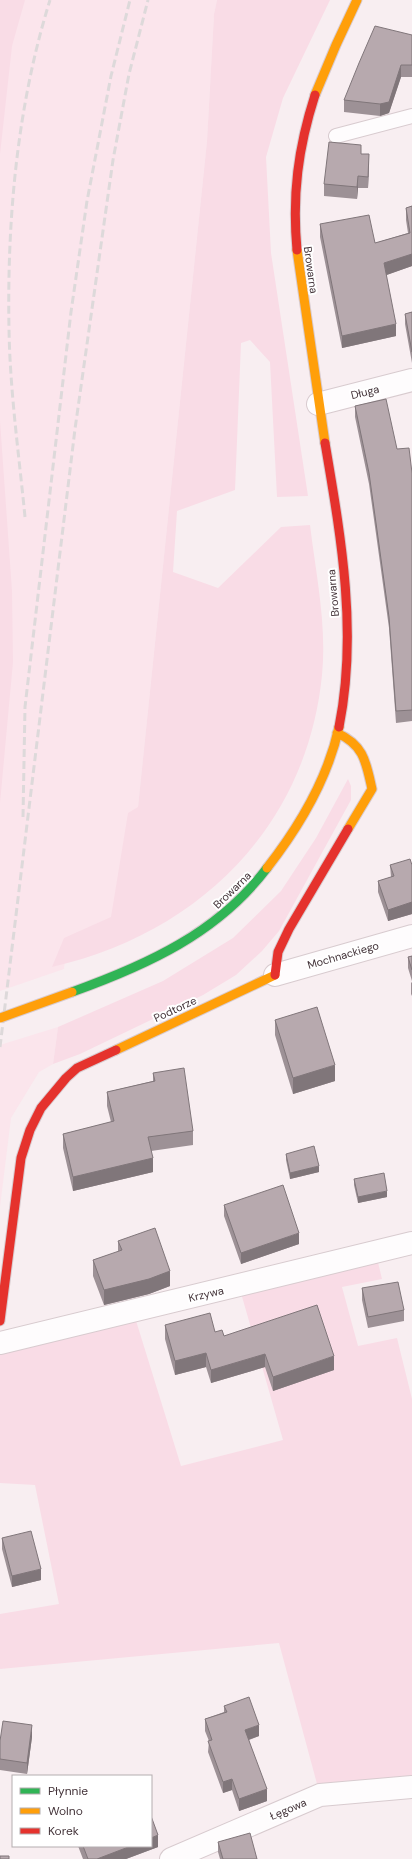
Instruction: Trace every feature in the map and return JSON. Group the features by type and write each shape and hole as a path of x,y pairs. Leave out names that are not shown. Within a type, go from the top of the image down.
{"street":[{"name":"Browarna","path":"0,1018 110,979 187,942 213,924 238,902 266,873 288,842 323,777 337,733 347,673 347,613 335,506 296,257 294,213 295,186 300,152 312,105 339,37 357,0"},
{"name":"Długa","path":"318,404 412,380"},
{"path":"275,975 278,952 289,930 372,789 366,765 358,749 351,740 337,733"},
{"name":"Mochnackiego","path":"275,975 412,936"},
{"name":"Podtorze","path":"0,1321 21,1158 28,1132 41,1106 56,1086 77,1068 275,975"},
{"name":"Krzywa","path":"0,1342 412,1244"},
{"name":"Łęgowa","path":"170,1859 320,1795 412,1787"}],"lane":[{"path":"336,136 412,116"}],"shaded area":[{"path":"0,0 217,0 214,14 207,141 138,807 123,926 67,943 64,969 0,991"},
{"path":"0,0 25,0 12,46 0,154"},
{"path":"217,0 330,0 283,98 266,157 271,253 308,496 277,497 270,362 250,340 241,343 235,490 177,511 173,572 218,588 281,527 310,525 322,619 322,675 312,730 294,780 268,825 236,866 198,900 154,929 105,951 52,967 64,938 111,917 128,813 138,807 207,141 214,14"},
{"path":"0,421 12,591 13,662 0,803"},
{"path":"348,779 351,786 351,800 279,931 262,951 236,975 203,995 80,1054 53,1064 58,1027 163,981 233,938 281,891 316,838"},
{"path":"58,1027 53,1064 39,1072 11,1118 0,1207 0,1045"},
{"path":"376,1254 382,1279 342,1287 358,1346 397,1338 412,1399 412,1787 320,1795 279,1643 0,1669 0,1614 59,1604 35,1485 0,1483 0,1343 133,1311 181,1466 283,1440 239,1286"}],"building":[{"path":"375,26 412,35 412,65 401,65 389,102 380,104 344,100 359,63"},
{"path":"329,142 361,145 361,154 369,154 368,177 358,176 357,187 324,184"},
{"path":"412,206 412,254 384,263 396,324 342,336 320,224 369,215 375,243 410,233 406,208"},
{"path":"412,312 412,352 405,314"},
{"path":"386,399 397,449 409,448 412,473 412,710 396,711 389,617 369,473 355,406"},
{"path":"410,859 412,865 412,902 388,910 378,881 394,876 390,865"},
{"path":"412,956 412,970 408,957"},
{"path":"317,1007 335,1065 293,1078 275,1020"},
{"path":"184,1068 193,1131 148,1137 153,1158 73,1177 63,1134 114,1121 107,1092 155,1081 153,1073"},
{"path":"314,1146 319,1166 290,1173 286,1154"},
{"path":"384,1173 387,1191 358,1197 354,1179"},
{"path":"283,1185 299,1233 241,1253 224,1205"},
{"path":"155,1228 170,1271 149,1279 104,1290 93,1260 122,1250 118,1241"},
{"path":"398,1282 404,1310 368,1317 362,1288"},
{"path":"317,1305 334,1356 273,1377 265,1354 211,1370 206,1353 175,1361 165,1325 210,1313 215,1332 222,1330 224,1336"},
{"path":"31,1531 41,1569 12,1576 2,1538"},
{"path":"249,1697 259,1725 245,1730 267,1789 239,1799 232,1779 223,1782 208,1741 212,1740 205,1719 227,1712 224,1706"},
{"path":"3,1721 32,1725 27,1763 0,1759 0,1741"},
{"path":"152,1819 158,1835 152,1838"},
{"path":"250,1833 257,1859 223,1859 218,1842"},
{"path":"83,1847 128,1847 97,1859 88,1859"},
{"path":"0,1856 9,1856 9,1859 0,1859"}],"railway":[{"path":"25,517 13,400 10,353 10,246 16,163 22,122 29,81 50,0"},
{"path":"23,817 25,707 71,312 87,201 111,76 130,0"},
{"path":"0,1047 75,429 113,160 129,74 148,0"}],"traffic: fast":[{"path":"72,992 100,982 154,958 204,929 248,891 267,868"}],"traffic: slow":[{"path":"315,95 357,0"},
{"path":"297,250 325,443"},
{"path":"267,868 290,836 311,801 328,765 339,727"},
{"path":"337,733 353,743 362,755 368,771 372,789 348,829"},
{"path":"116,1050 275,975"},
{"path":"0,1018 72,992"}],"traffic: jam":[{"path":"297,250 295,210 298,172 304,134 315,95"},
{"path":"325,443 337,514 345,585 347,620 345,691 339,727"},
{"path":"275,975 278,952 289,929 348,829"},
{"path":"0,1321 21,1158 30,1130 41,1108 66,1078 77,1068 116,1050"}]}
